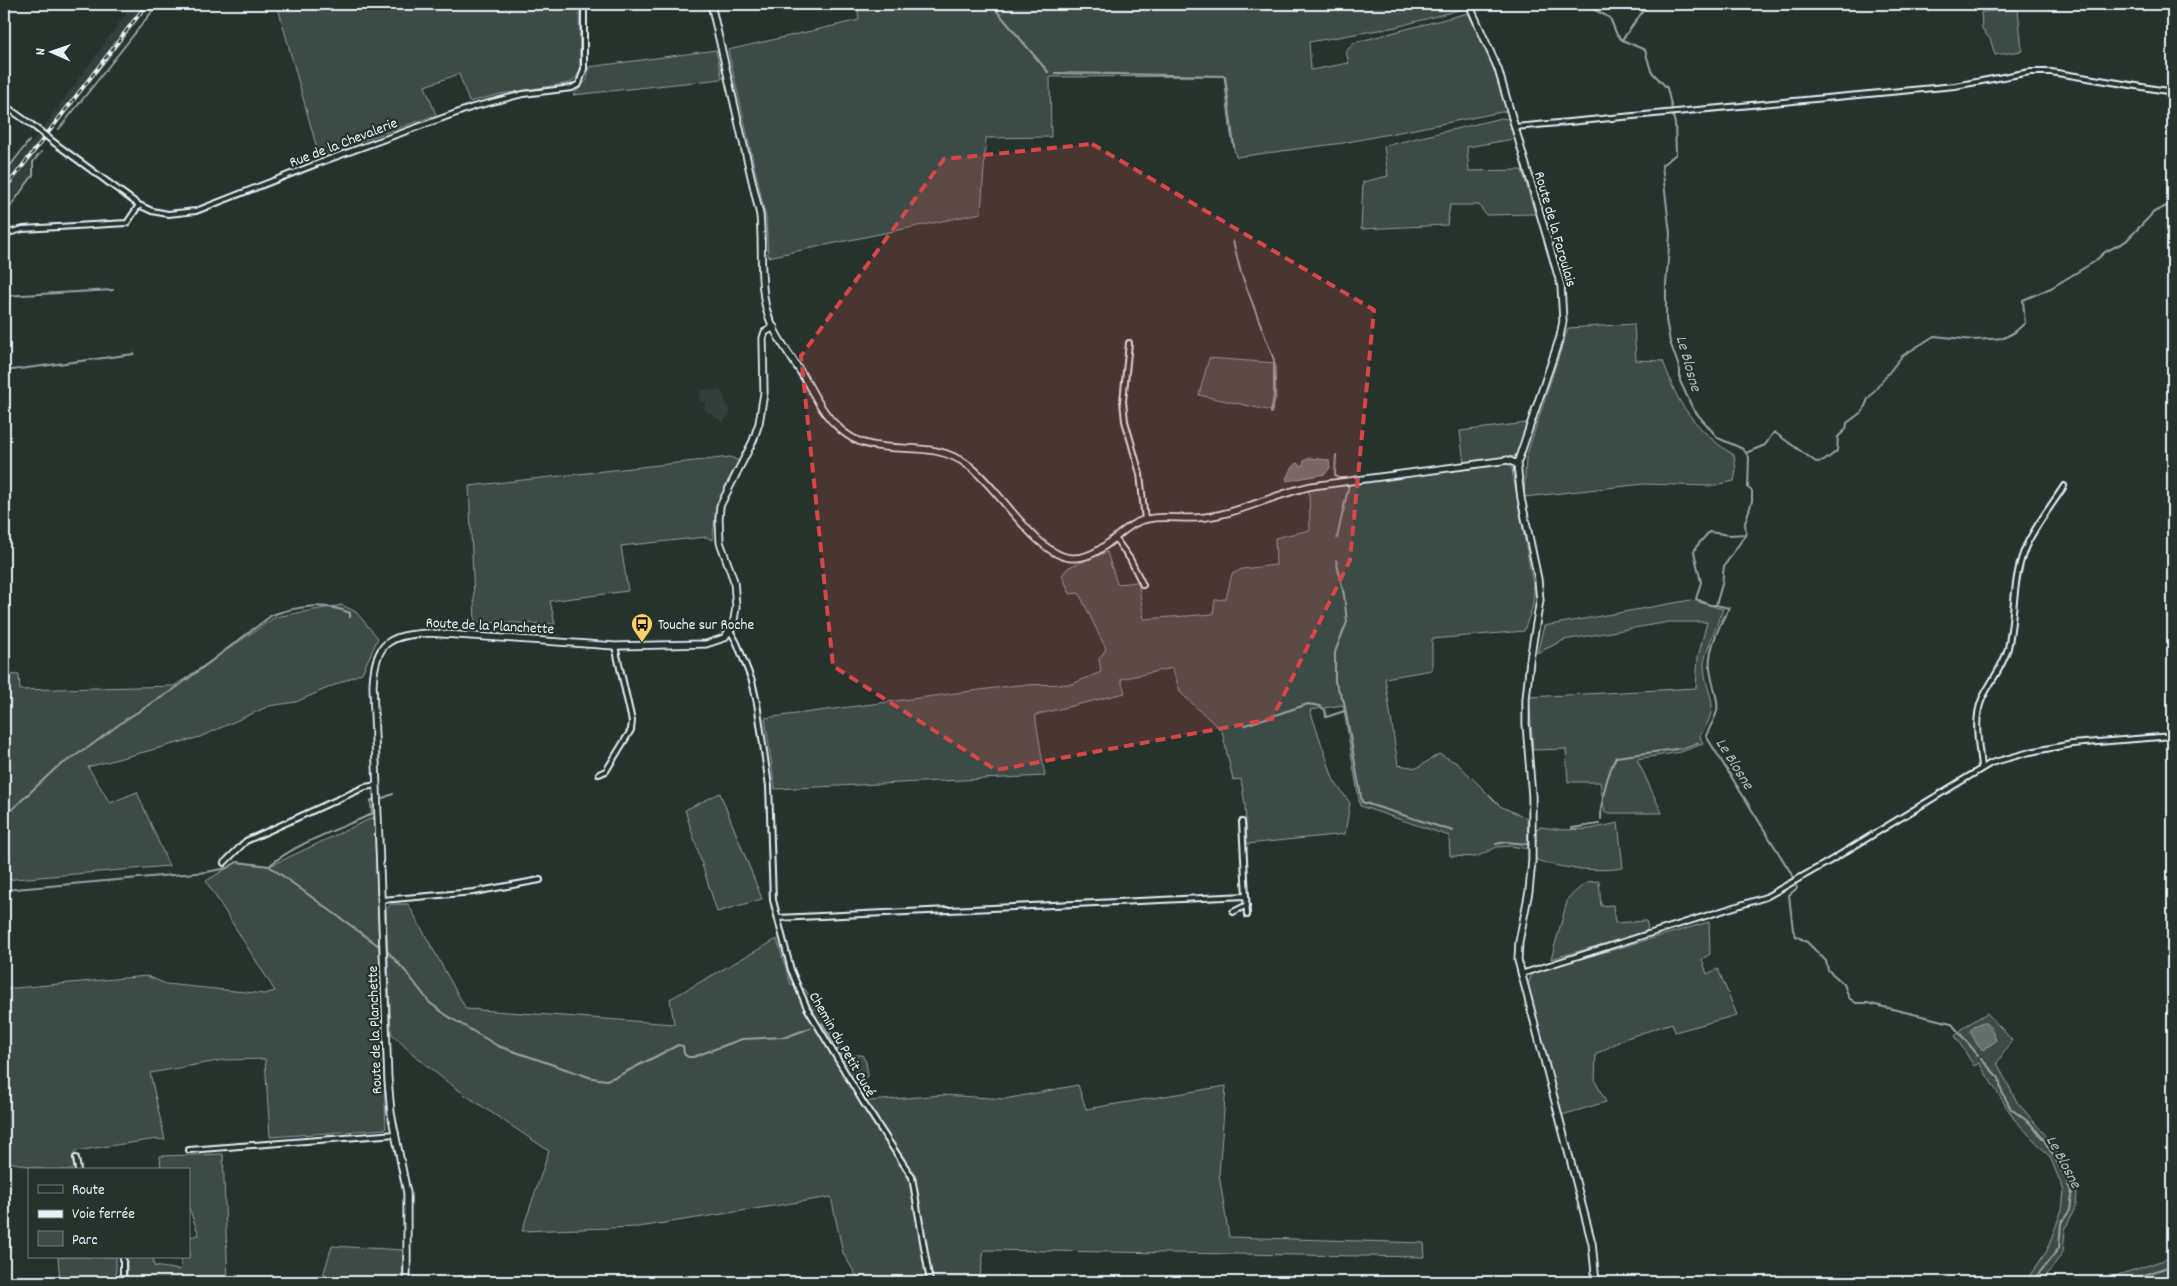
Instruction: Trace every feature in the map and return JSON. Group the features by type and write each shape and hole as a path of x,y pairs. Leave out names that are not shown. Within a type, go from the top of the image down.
{"street":[{"name":"Rue de la Chevalerie","path":"4,105 139,205 152,211 168,214 196,211 350,151 473,107 523,94 572,88 579,84 584,69 584,4"},
{"path":"711,4 760,216 766,310 774,327 824,411 834,424 856,440 872,445 922,447 939,451 968,465 992,487 1038,540 1062,557 1077,558 1088,556 1132,525 1145,520 1164,517 1207,517 1225,513 1293,490 1312,486 1508,460 1517,464 1521,498 1538,579 1540,600 1530,659 1526,699 1526,724 1532,796 1532,861 1529,891 1519,942 1521,974 1592,1243 1596,1282"},
{"name":"Route de la Faroulais","path":"1469,4 1498,69 1561,286 1563,305 1563,321 1557,345 1517,464"},
{"path":"1515,128 1955,86 2030,72 2051,72 2173,92"},
{"path":"4,238 8,234 23,229 127,222 139,205"},
{"path":"731,632 735,620 734,581 720,542 718,519 720,506 753,441 760,422 764,393 763,338 765,332 774,327"},
{"path":"1129,342 1123,401 1125,421 1140,474 1145,520"},
{"path":"1981,767 1977,727 1978,712 2007,650 2020,564 2025,549 2064,486"},
{"path":"1116,538 1143,585"},
{"name":"Route de la Planchette","path":"407,1282 407,1193 391,1113 388,1079 373,685 374,666 381,649 398,636 450,633 615,646 706,644 724,638 731,632"},
{"name":"Chemin du Petit Cucé","path":"731,632 752,681 757,704 769,786 773,900 791,970 806,1008 863,1102 912,1177 930,1282"},
{"path":"599,774 606,771 631,730 632,721 615,646"},
{"path":"1521,974 1749,904 1798,880 1981,767 2006,758 2055,747 2134,738 2173,736"},
{"path":"224,862 246,841 365,787 378,784"},
{"path":"1242,822 1247,916"},
{"path":"382,900 474,892 540,880"},
{"path":"778,918 1246,896"},
{"path":"1233,912 1247,905"},
{"path":"189,1150 396,1134"},
{"path":"76,1158 78,1168"},
{"path":"123,1282 124,1258"}],"highlighted area":[{"path":"1092,144 1374,310 1350,560 1272,719 996,770 833,666 801,356 944,159"}],"shaded area":[{"path":"133,4 152,4 41,146 31,163 31,176 4,210 4,176 38,135"},
{"path":"700,390 721,391 731,413 723,422 704,410 706,402 699,400"},
{"path":"1309,458 1329,460 1330,468 1325,474 1287,481 1286,478 1296,463 1302,466 1304,461"},
{"path":"1983,1022 1992,1030 1996,1041 1983,1050 1978,1046 1970,1031 1974,1026"}],"green space":[{"path":"277,4 532,4 579,8 580,70 576,78 570,83 501,94 469,102 459,74 425,86 436,115 319,156"},
{"path":"857,4 1465,4 1466,8 1396,27 1309,42 1311,70 1349,63 1346,52 1353,43 1468,13 1491,61 1507,111 1343,143 1236,157 1231,135 1224,76 1050,77 1051,137 986,138 981,213 768,257 766,218 728,50 859,20"},
{"path":"2018,9 2022,51 1995,55 1990,39 1982,29 1981,12"},
{"path":"716,50 722,79 573,95 587,80 589,67"},
{"path":"1501,118 1509,119 1514,139 1467,147 1469,171 1522,170 1535,214 1486,215 1479,205 1450,205 1447,225 1361,229 1363,182 1388,176 1384,146"},
{"path":"1634,324 1636,360 1663,361 1676,394 1689,415 1710,437 1734,455 1736,471 1734,481 1711,486 1644,484 1524,497 1526,457 1568,328"},
{"path":"1209,358 1275,363 1276,398 1272,411 1199,395"},
{"path":"1527,423 1528,427 1517,455 1464,464 1460,431"},
{"path":"731,457 739,461 720,498 713,540 706,537 621,546 628,591 550,601 555,624 475,622 469,486"},
{"path":"1509,464 1512,469 1534,590 1533,605 1524,631 1432,639 1432,670 1385,678 1398,765 1417,768 1439,754 1457,763 1500,806 1527,818 1528,849 1511,846 1497,847 1476,857 1450,856 1449,836 1360,806 1343,705 1310,710 1334,781 1350,803 1345,834 1247,844 1245,805 1241,779 1233,780 1222,731 1181,693 1172,668 1121,679 1125,693 1035,715 1045,776 775,789 765,718 1018,685 1072,684 1101,672 1099,659 1106,649 1079,593 1070,594 1062,575 1069,567 1107,552 1117,584 1138,582 1144,619 1213,614 1215,600 1226,599 1232,574 1242,569 1276,565 1275,538 1310,530 1309,489"},
{"path":"1691,600 1723,609 1704,665 1712,707 1711,715 1700,736 1703,744 1681,752 1637,759 1662,813 1605,813 1600,782 1568,782 1566,749 1533,750 1529,697 1696,688 1698,657 1707,622 1669,622 1564,640 1537,653 1544,626"},
{"path":"342,605 356,612 378,638 362,673 296,702 269,706 200,737 88,767 110,803 137,792 169,866 4,880 4,674 19,675 20,690 174,686 275,617"},
{"path":"720,793 762,899 717,912 685,810"},
{"path":"374,817 386,1129 270,1137 265,1059 223,1060 150,1073 165,1140 157,1139 75,1151 74,1168 37,1168 4,1161 4,989 147,976 166,984 264,994 275,991 206,881 237,862 270,866"},
{"path":"1618,823 1623,868 1603,870 1578,869 1554,865 1535,859 1535,830 1540,827 1564,830 1590,829"},
{"path":"1599,881 1601,906 1613,905 1615,923 1646,921 1648,927 1646,932 1551,959 1568,898 1587,882"},
{"path":"391,904 408,904 466,1009 674,1024 670,999 777,939 791,985 805,989 845,1055 862,1055 866,1062 868,1075 860,1085 869,1101 943,1095 1005,1099 1078,1085 1086,1109 1226,1086 1219,1174 1229,1237 1424,1243 1425,1257 984,1250 979,1282 860,1282 843,1253 831,1197 639,1227 522,1231 549,1151 447,1081 408,1050 391,1033 386,909"},
{"path":"1709,922 1710,954 1702,959 1707,974 1718,969 1737,1015 1675,1032 1672,1023 1624,1039 1596,1054 1595,1081 1606,1102 1562,1115 1528,985 1532,973"},
{"path":"1987,1013 2012,1040 1997,1063 2017,1102 2054,1145 2077,1193 2076,1205 2065,1230 2063,1252 2042,1282 2025,1282 2047,1251 2062,1209 2064,1191 2050,1157 2014,1119 1979,1063 1974,1066 1955,1036 1964,1027"},
{"path":"223,1154 228,1282 127,1282 127,1258 153,1258 154,1266 180,1270 182,1258 190,1258 190,1237 199,1235 190,1211 190,1168 161,1168 160,1156"},
{"path":"332,1246 403,1250 402,1282 321,1282"},
{"path":"2173,1257 2173,1275 2160,1282 2097,1282"},
{"path":"58,1258 116,1258 116,1282 60,1282"}],"waterway":[{"path":"59,129 158,4"},
{"path":"991,4 1048,72"},
{"name":"Le Blosne","path":"1584,4 1610,18 1617,35 1622,40 1645,50 1651,71 1667,88 1672,109"},
{"path":"1622,40 1648,4"},
{"path":"1055,73 1225,76 1234,147"},
{"name":"Le Blosne","path":"1673,116 1676,154 1662,165 1670,234 1666,285 1666,320 1670,342 1680,370 1680,381 1693,409 1718,438 1743,449 1749,457 1748,488 1752,491 1752,501 1745,523 1746,534 1724,566 1722,584 1716,605 1729,608 1717,632 1711,652 1710,672 1717,699 1717,711 1706,736 1791,873 1797,888 1789,895 1793,930 1796,936 1807,942 1826,961 1828,970 1844,984 1849,998 1856,1003 1867,1003 1951,1023 1978,1055"},
{"path":"4,174 29,141"},
{"path":"4,215 33,175 33,162 41,152"},
{"path":"1746,453 1765,445 1774,432 1816,462 1824,461 1837,451 1838,437 1846,429 1847,423 1863,411 1868,399 1902,356 1934,336 1974,340 2004,338 2015,332 2025,323 2023,300 2051,288 2094,262 2105,252 2126,241 2154,212 2173,203"},
{"path":"1233,241 1241,273 1274,360 1274,396 1271,413"},
{"path":"4,296 113,290"},
{"path":"4,371 134,354"},
{"path":"1336,455 1335,475 1338,478 1348,478"},
{"path":"1337,538 1349,484"},
{"path":"1716,605 1710,605 1696,599 1701,582 1694,552 1696,547 1709,532 1730,535 1746,534"},
{"path":"1336,560 1344,595 1347,622 1335,652 1335,682 1344,702 1362,802 1453,831"},
{"path":"4,817 56,768 89,747 125,720 173,690 272,615 292,609 321,606 350,613 350,617"},
{"path":"1245,725 1308,704 1320,706 1325,710 1326,717 1345,711"},
{"path":"1601,819 1605,787 1616,757 1684,748 1698,743"},
{"path":"383,798 393,794"},
{"path":"269,866 280,857 306,843 372,814 371,800 373,800"},
{"path":"1572,828 1599,824"},
{"path":"1496,844 1506,842 1527,844"},
{"path":"4,890 207,872 227,868 237,862 269,866 379,946"},
{"path":"388,952 430,1003 449,1017 498,1046 592,1078 606,1080 618,1076 678,1045 683,1046 684,1054 688,1057 693,1057 742,1039 786,1037 810,1028"},
{"path":"822,1023 846,1063 857,1070"},
{"name":"Le Blosne","path":"1981,1059 1999,1078 2001,1090 2011,1109 2030,1123 2044,1140 2063,1172 2072,1194 2070,1210 2061,1223 2059,1248 2032,1282"},
{"path":"2125,1282 2173,1265"}],"railway":[{"path":"4,190 147,4"}],"place":[{"name":"Touche sur Roche","path":"642,643"}]}
